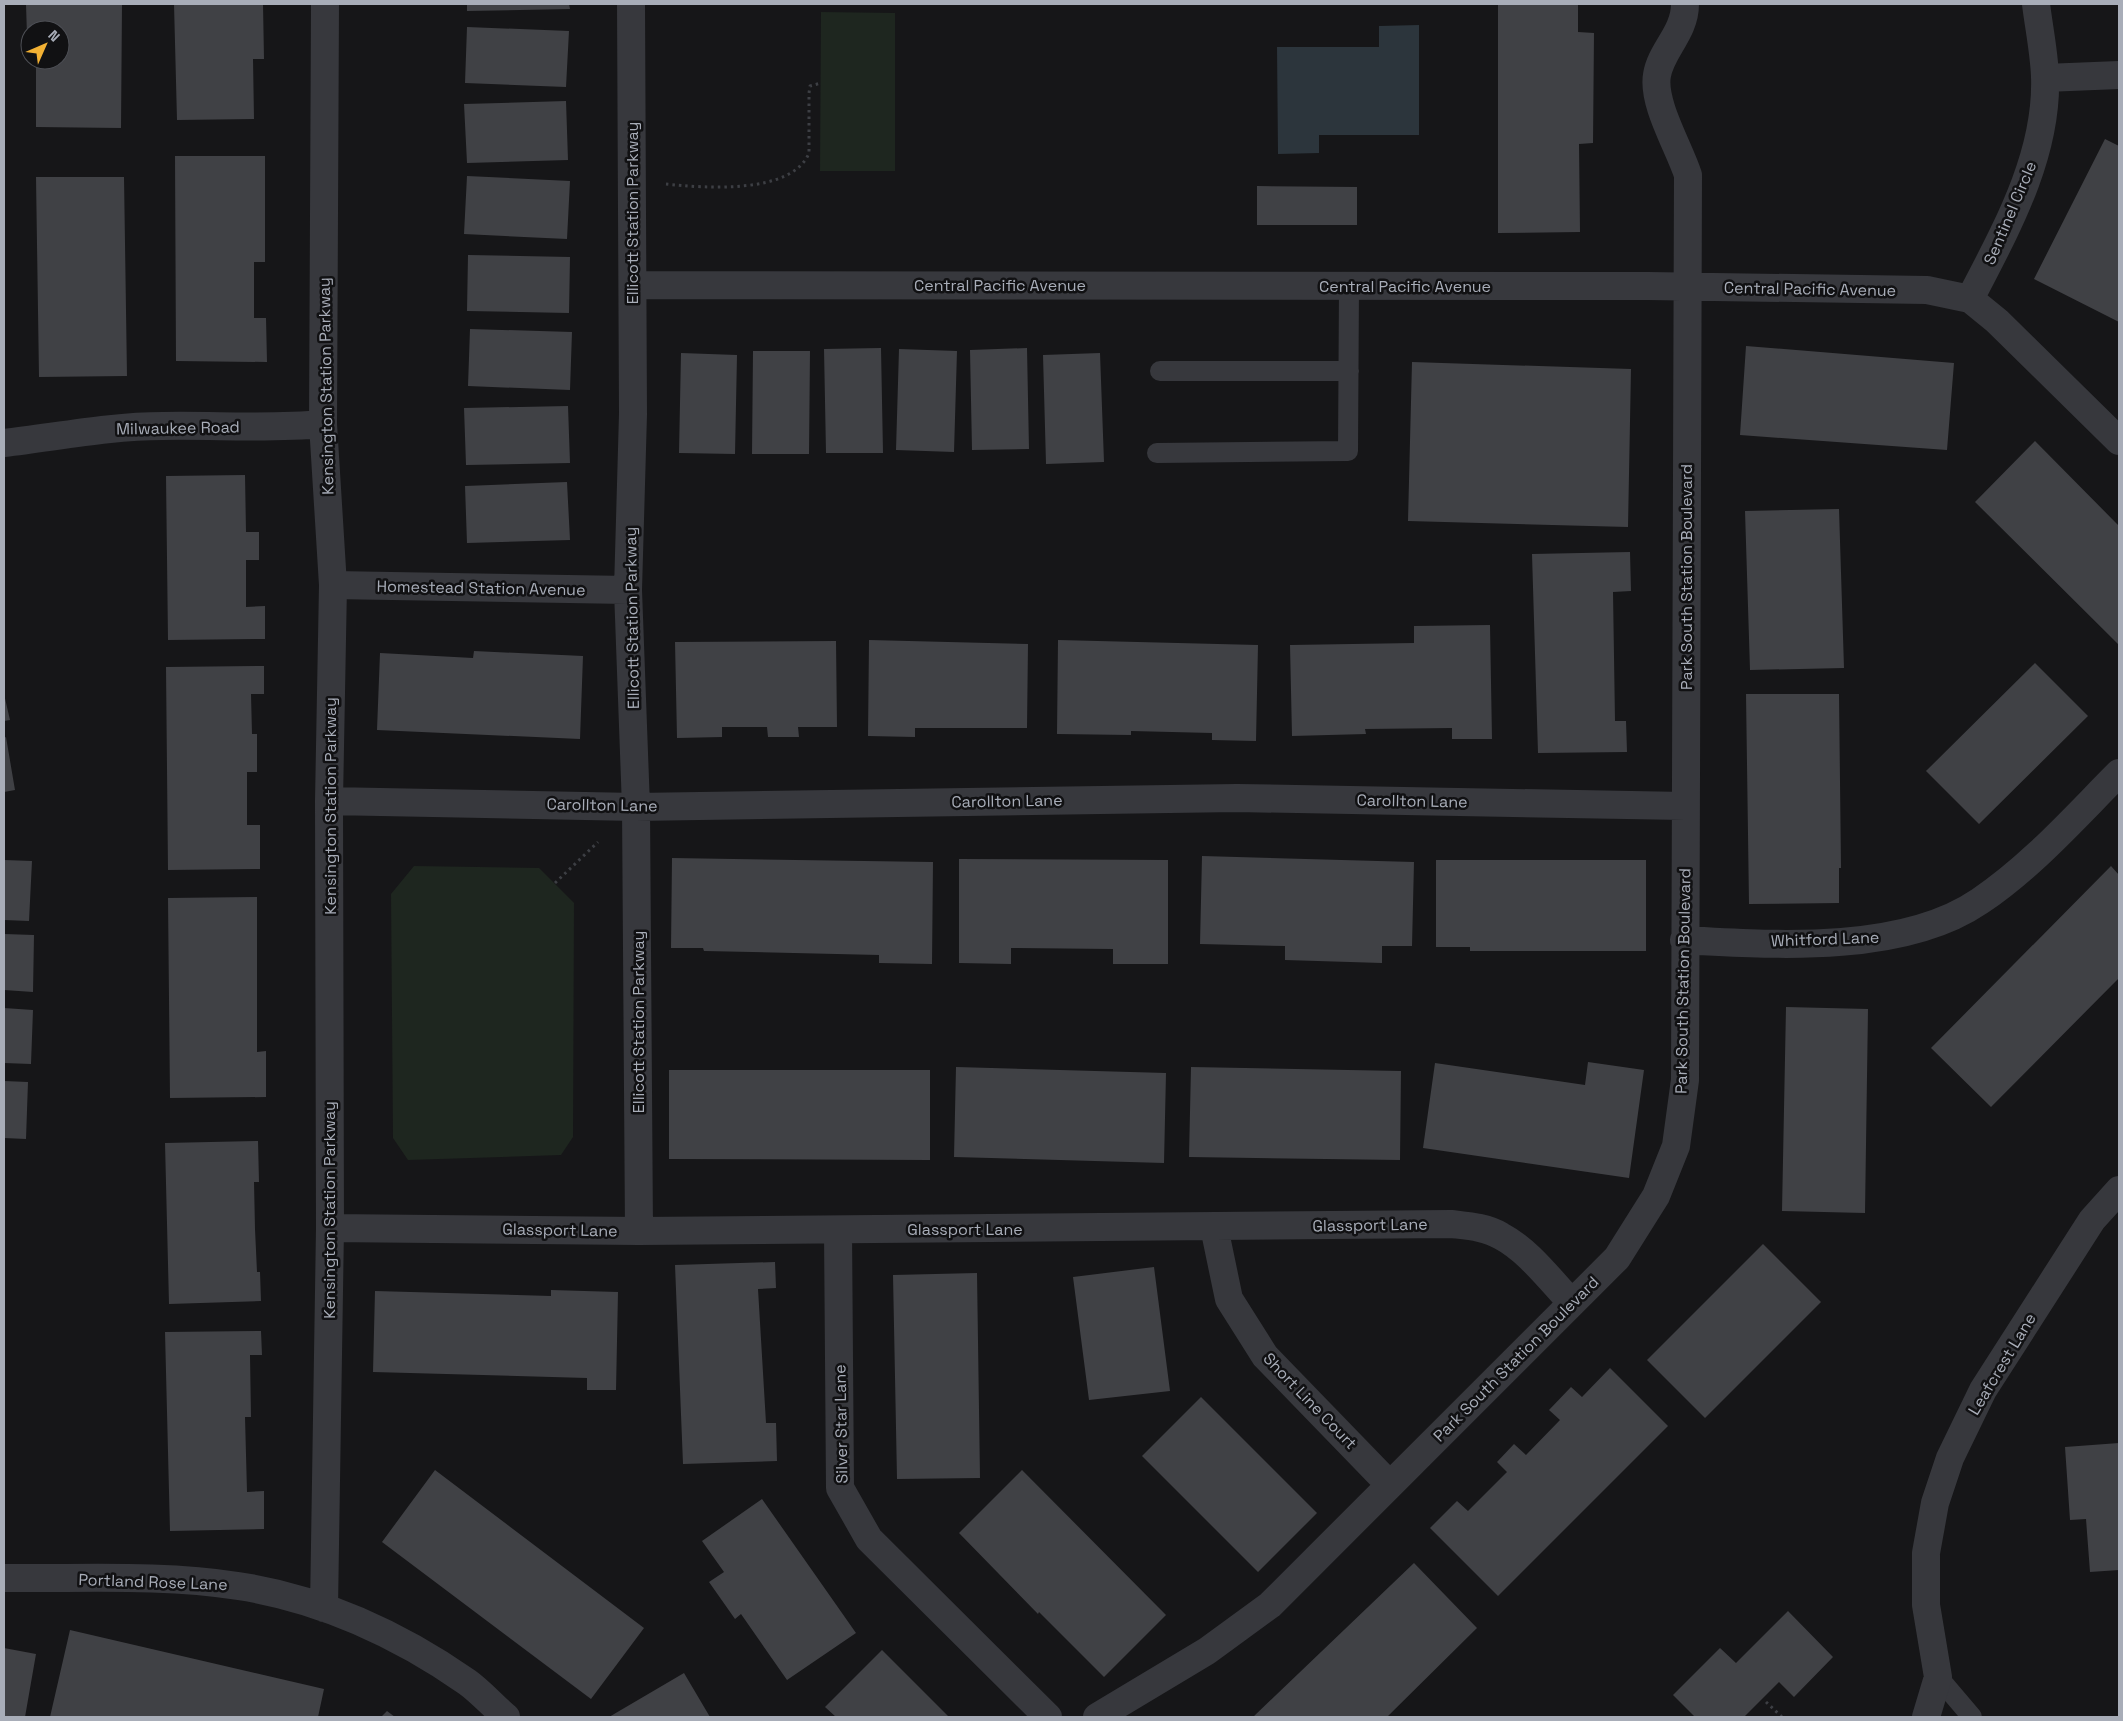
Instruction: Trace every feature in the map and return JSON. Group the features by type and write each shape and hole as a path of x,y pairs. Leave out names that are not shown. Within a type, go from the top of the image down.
{"street":[{"name":"Kensington Station Parkway","path":"324,1608 330,1228 329,801 333,585 323,424 325,4"},
{"name":"Ellicott Station Parkway","path":"631,4 633,285 628,590 636,807 639,1231"},
{"name":"Park South Station Boulevard","path":"1097,1717 1242,1628 1270,1605 1617,1258 1656,1196 1676,1146 1685,1080 1686,287 1688,175 1681,152 1659,102 1656,88 1657,75 1681,25 1685,4"},
{"name":"Sentinel Circle","path":"1970,299 2033,164 2041,128 2045,78 2036,4"},
{"path":"2045,78 2119,75"},
{"name":"Central Pacific Avenue","path":"633,285 1686,287 1928,290 1970,299 1997,321 2119,441"},
{"name":"Milwaukee Road","path":"4,443 161,426 285,428 323,424"},
{"name":"Homestead Station Avenue","path":"333,585 628,590"},
{"name":"Whitford Lane","path":"1684,940 1828,942 1883,938 1933,925 1978,902 2014,876 2119,773"},
{"name":"Carollton Lane","path":"329,801 636,807 1237,798 1685,806"},
{"name":"Leafcrest Lane","path":"1938,1677 1926,1605 1926,1553 1935,1503 1950,1458 1983,1390 2092,1220 2119,1190"},
{"name":"Glassport Lane","path":"330,1228 639,1231 1214,1228 1451,1224 1480,1228 1500,1236 1526,1255 1572,1303"},
{"name":"Short Line Court","path":"1214,1228 1229,1299 1265,1356 1389,1484"},
{"name":"Silver Star Lane","path":"838,1230 840,1488 870,1539 1048,1717"},
{"name":"Portland Rose Lane","path":"4,1578 189,1581 239,1586 278,1594 324,1608 413,1647 468,1684 506,1717"},
{"path":"1926,1717 1938,1677"}],"lane":[{"path":"1156,453 1348,451 1349,286"},
{"path":"1160,371 1349,370"},
{"path":"1938,1677 1972,1717"}],"path":[{"path":"666,184 706,189 774,180 794,173 806,161 809,153 810,86 821,83"},
{"path":"555,884 598,841"},
{"path":"1766,1702 1782,1717"}],"shaded area":[{"path":"821,12 895,13 895,171 820,171"},
{"path":"1419,25 1419,135 1319,135 1319,153 1278,154 1277,47 1379,47 1379,26"},
{"path":"414,866 539,868 574,903 573,1137 561,1155 408,1160 393,1138 391,894"}],"building":[{"path":"26,4 122,4 121,128 36,127 36,70 70,70 70,20 26,20"},
{"path":"174,4 263,4 264,59 253,59 254,119 177,120"},
{"path":"467,4 569,4 570,9 467,11"},
{"path":"1498,4 1578,4 1578,32 1594,33 1593,143 1579,144 1580,232 1498,233"},
{"path":"467,27 569,31 566,87 465,83"},
{"path":"566,101 568,160 467,163 464,104"},
{"path":"2105,139 2119,146 2119,322 2034,279"},
{"path":"175,156 265,156 265,262 254,262 254,318 266,318 267,362 176,361"},
{"path":"467,176 570,181 567,239 464,234"},
{"path":"36,177 124,177 127,376 39,377"},
{"path":"1257,186 1357,187 1357,225 1257,225"},
{"path":"468,255 570,257 569,313 467,311"},
{"path":"470,329 572,332 570,390 468,386"},
{"path":"1746,346 1954,363 1947,450 1740,435"},
{"path":"881,348 883,453 826,453 824,349"},
{"path":"1027,348 1029,449 972,450 970,350"},
{"path":"899,349 957,351 954,452 896,450"},
{"path":"753,351 810,351 809,454 752,454"},
{"path":"681,353 737,355 735,454 679,453"},
{"path":"1100,353 1104,462 1046,464 1043,355"},
{"path":"1412,362 1631,369 1628,527 1408,521"},
{"path":"568,406 570,463 466,465 464,408"},
{"path":"2035,441 2119,526 2119,645 1975,502"},
{"path":"245,475 246,532 259,532 259,560 246,560 246,607 265,606 265,639 168,640 166,476"},
{"path":"567,482 570,540 467,543 465,486"},
{"path":"1839,509 1844,668 1750,670 1745,511"},
{"path":"1630,552 1631,591 1613,592 1615,721 1626,721 1627,752 1538,753 1532,554"},
{"path":"1490,625 1492,739 1452,739 1452,728 1365,729 1366,734 1292,736 1290,645 1414,643 1414,626"},
{"path":"869,640 1028,644 1027,728 915,728 915,737 868,736"},
{"path":"1058,640 1258,645 1256,741 1212,740 1212,733 1131,731 1131,735 1057,734"},
{"path":"836,641 837,727 798,727 799,737 768,737 767,727 722,727 722,737 677,738 675,642"},
{"path":"474,651 583,656 580,739 377,730 380,653 473,658"},
{"path":"2035,663 2088,716 1979,824 1926,771"},
{"path":"264,666 264,694 251,694 252,734 257,734 257,772 247,772 247,825 260,825 260,869 168,870 166,667"},
{"path":"4,694 10,720 4,721"},
{"path":"1746,694 1839,694 1841,868 1839,868 1839,903 1749,904"},
{"path":"6,737 15,790 4,792 4,738"},
{"path":"1202,856 1414,862 1412,946 1382,946 1382,963 1285,960 1285,946 1200,944"},
{"path":"672,858 933,862 932,964 879,963 879,955 704,951 703,948 671,948"},
{"path":"959,859 1168,860 1168,964 1113,964 1113,949 1011,948 1011,964 959,963"},
{"path":"4,860 32,861 29,921 4,920"},
{"path":"1436,860 1646,860 1646,951 1470,951 1470,947 1436,947"},
{"path":"2111,866 2119,875 2119,978 1991,1107 1931,1048"},
{"path":"257,897 257,1052 266,1051 266,1097 170,1098 168,898"},
{"path":"4,934 34,935 33,992 4,990"},
{"path":"1786,1007 1868,1009 1865,1213 1782,1211"},
{"path":"4,1008 33,1010 31,1064 4,1063"},
{"path":"1588,1062 1644,1070 1629,1178 1423,1148 1435,1063 1585,1085"},
{"path":"956,1067 1166,1073 1164,1163 954,1157"},
{"path":"1191,1067 1401,1071 1400,1160 1189,1157"},
{"path":"669,1070 930,1070 930,1160 669,1159"},
{"path":"4,1081 28,1082 26,1139 4,1138"},
{"path":"258,1141 259,1182 254,1182 257,1272 260,1272 261,1301 169,1304 165,1143"},
{"path":"1763,1244 1821,1302 1705,1418 1647,1360"},
{"path":"775,1262 776,1288 758,1289 766,1423 776,1423 777,1461 683,1464 675,1265"},
{"path":"1154,1267 1170,1391 1089,1400 1073,1277"},
{"path":"977,1273 980,1478 897,1479 893,1275"},
{"path":"551,1290 618,1292 616,1390 587,1390 587,1378 373,1372 375,1291 551,1296"},
{"path":"261,1331 262,1355 250,1355 251,1417 245,1417 247,1492 264,1491 264,1529 170,1531 165,1332"},
{"path":"1610,1368 1668,1426 1498,1596 1430,1528 1457,1501 1468,1511 1507,1472 1497,1462 1514,1444 1526,1455 1560,1420 1549,1410 1571,1387 1582,1397"},
{"path":"1201,1397 1317,1513 1258,1572 1142,1456"},
{"path":"2119,1443 2119,1570 2090,1572 2086,1519 2070,1520 2065,1447"},
{"path":"435,1470 644,1628 591,1699 382,1542"},
{"path":"1022,1470 1166,1615 1104,1677 1039,1612 1038,1614 959,1533"},
{"path":"762,1499 856,1633 787,1680 741,1614 735,1619 709,1582 724,1572 702,1541"},
{"path":"1414,1563 1477,1628 1387,1717 1253,1717"},
{"path":"1788,1611 1833,1657 1794,1697 1779,1682 1744,1717 1695,1717 1673,1695 1720,1648 1736,1663"},
{"path":"70,1630 324,1689 318,1717 50,1717"},
{"path":"4,1648 36,1654 25,1717 4,1717"},
{"path":"882,1650 949,1717 836,1717 825,1707"},
{"path":"684,1673 710,1717 609,1717"},
{"path":"387,1711 395,1717 381,1717"}]}
